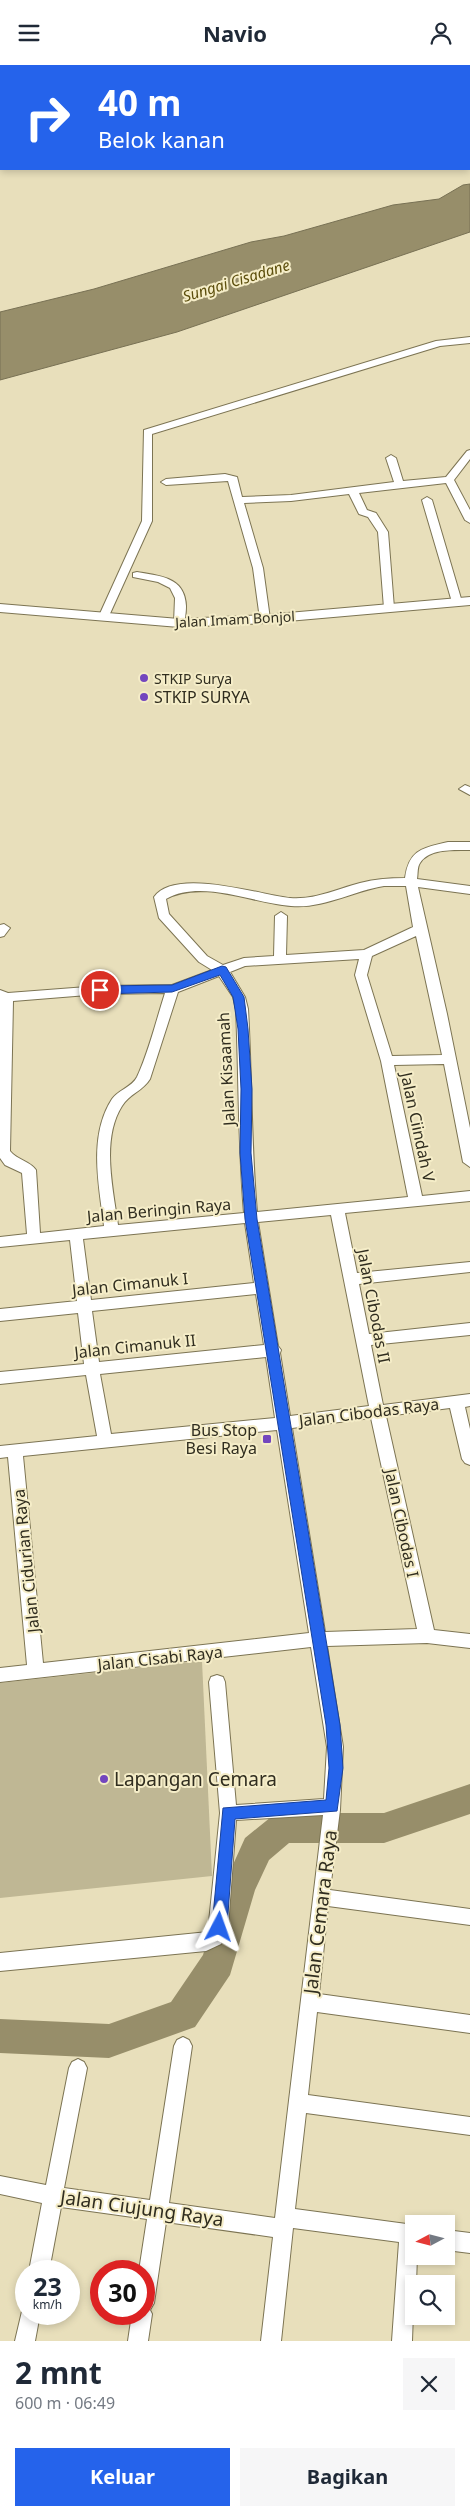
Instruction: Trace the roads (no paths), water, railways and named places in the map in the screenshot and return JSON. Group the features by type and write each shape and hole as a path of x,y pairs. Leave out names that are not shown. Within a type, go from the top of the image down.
{"main road":[{"name":"Jalan Imam Bonjol","path":"0,608 179,623 265,619 464,602"}],"street":[{"path":"104,618 147,521 146,432 438,343 470,340"},
{"path":"449,480 470,453"},
{"path":"391,458 398,484"},
{"path":"166,482 232,477 258,568 265,619"},
{"path":"238,501 277,500 398,484 449,480"},
{"path":"449,480 470,520"},
{"path":"353,491 363,512 372,515 383,532 389,608"},
{"path":"428,500 464,602"},
{"path":"137,575 169,581 175,585 180,592 179,623"},
{"path":"470,845 448,846 430,850 420,856 413,863 411,881 420,929 441,1014 448,1059 466,1131 470,1162"},
{"path":"411,881 470,890"},
{"name":"Jalan Kisaamah","path":"251,1219 245,1153 246,1089 242,1009 234,986 222,970 203,959 163,915 160,897 165,893 178,889 198,889 244,893 308,903 369,884 411,881"},
{"path":"280,960 281,916"},
{"path":"34,1239 29,1170 10,1161 3,1152 4,995 100,990 172,989 244,962 366,954 420,929"},
{"path":"366,954 360,975 387,1061"},
{"path":"112,1232 105,1169 110,1117 118,1101 140,1085 143,1079 172,989"},
{"name":"Jalan Ciindah V","path":"416,1201 387,1061 448,1059"},
{"name":"Jalan Beringin Raya","path":"0,1242 251,1219 470,1196"},
{"name":"Jalan Cibodas II","path":"337,1209 377,1410"},
{"name":"Jalan Cemara Raya","path":"251,1219 274,1350 335,1747 332,1808 271,2341"},
{"path":"76,1235 92,1368 105,1441"},
{"path":"351,1279 470,1267"},
{"name":"Jalan Cimanuk I","path":"0,1315 263,1288"},
{"path":"363,1340 470,1329"},
{"name":"Jalan Cimanuk II","path":"0,1378 274,1350"},
{"path":"463,1401 470,1459"},
{"name":"Jalan Cibodas Raya","path":"8,1452 284,1423 377,1410 463,1401"},
{"name":"Jalan Cibodas I","path":"377,1410 427,1636"},
{"name":"Jalan Cidurian Raya","path":"8,1452 36,1671"},
{"path":"319,1639 427,1636 470,1641"},
{"name":"Jalan Cisabi Raya","path":"0,1675 319,1639"},
{"path":"0,1962 213,1940 219,1932 228,1813 216,1682"},
{"path":"228,1813 332,1808"},
{"path":"321,1897 470,1917"},
{"path":"309,2002 470,2024"},
{"path":"151,2260 183,2046"},
{"path":"41,2260 78,2068"},
{"path":"298,2103 470,2126"},
{"name":"Jalan Ciujung Raya","path":"0,2185 53,2196 158,2211 405,2234"},
{"path":"455,2241 470,2243"},
{"path":"402,2341 409,2265"},
{"path":"25,2341 28,2325"},
{"path":"138,2341 140,2325"}],"water":[{"name":"Sungai Cisadane","path":"470,184 470,232 177,332 0,380 0,312 94,289 251,242 284,236 393,205 439,199 463,185"}],"waterway":[{"path":"0,2036 109,2041 183,2015 218,1963 239,1889 257,1849 283,1828 384,1828 470,1799"}],"place":[{"name":"STKIP Surya","path":"144,678"},
{"name":"STKIP SURYA","path":"144,697"},
{"name":"Bus Stop Besi Raya","path":"267,1439"},
{"name":"Lapangan Cemara","path":"104,1779"}]}
